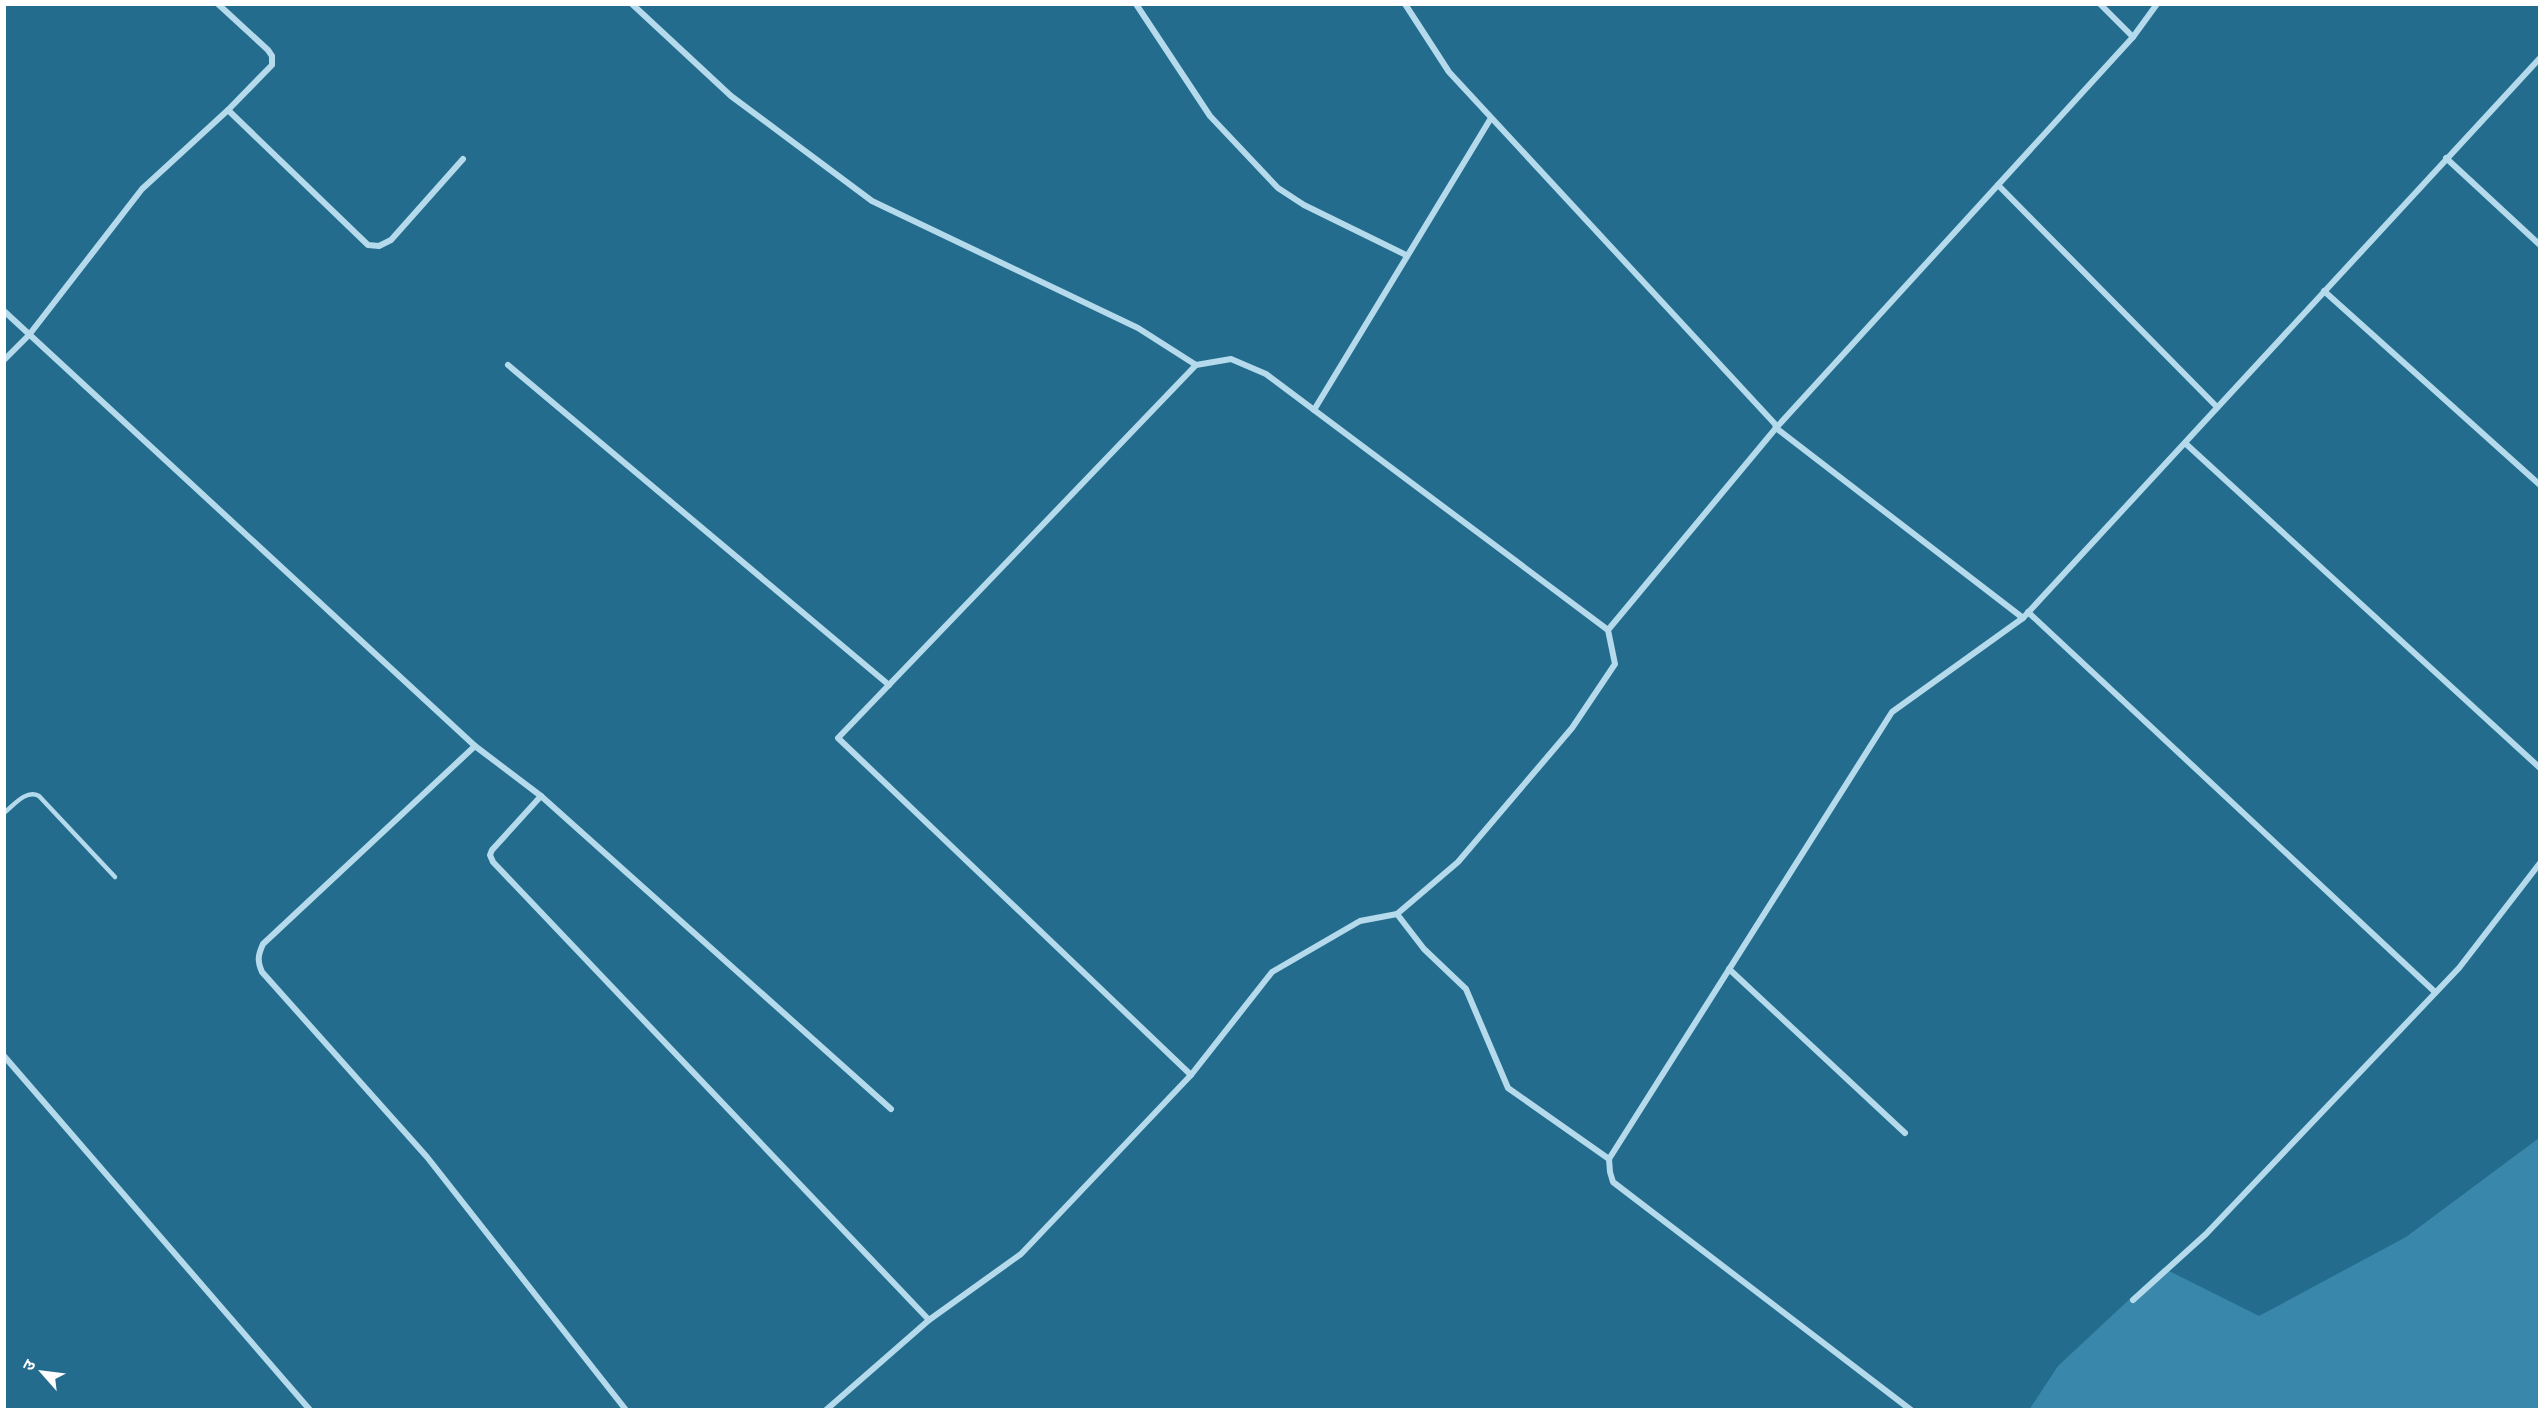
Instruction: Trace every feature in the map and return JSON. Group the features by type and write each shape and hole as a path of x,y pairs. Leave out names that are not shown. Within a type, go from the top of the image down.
{"street":[{"path":"4,360 29,335 142,189 228,110 272,65 272,56 218,4"},
{"path":"632,4 731,96 872,201 1138,328 1196,365"},
{"path":"1136,4 1210,116 1278,188 1304,205 1406,255"},
{"path":"1405,4 1449,72 1775,424 1776,428 2023,618"},
{"path":"2100,4 2133,37"},
{"path":"1608,630 1776,428 2133,37 2157,4"},
{"path":"1911,1410 1613,1182 1609,1159 1892,712 2023,618 2540,58"},
{"path":"228,110 368,245 379,246 392,240 463,159"},
{"path":"1314,410 1491,118"},
{"path":"2446,159 2540,245"},
{"path":"1998,185 2217,407"},
{"path":"2324,291 2540,485"},
{"path":"4,311 475,746 541,796 891,1109"},
{"path":"826,1410 929,1320 1021,1254 1191,1075 1272,972 1360,921 1397,914 1458,862 1572,728 1615,664 1608,630 1266,374 1231,360 1196,365 838,738 1191,1075"},
{"path":"508,365 889,685"},
{"path":"2185,443 2540,768"},
{"path":"2028,612 2435,992"},
{"path":"475,746 263,944 258,964 262,972 427,1157 626,1410"},
{"path":"541,796 492,850 490,855 493,862 929,1320"},
{"path":"2133,1300 2206,1234 2458,968 2540,863"},
{"path":"1397,914 1424,949 1466,989 1508,1088 1609,1159"},
{"path":"1729,969 1905,1133"},
{"path":"4,1056 310,1410"}],"lane":[{"path":"4,813 28,794 34,793 115,877"}],"shaded area":[{"path":"2539,1138 2539,1409 2029,1410 2058,1366 2163,1268 2259,1316 2406,1237"}]}
